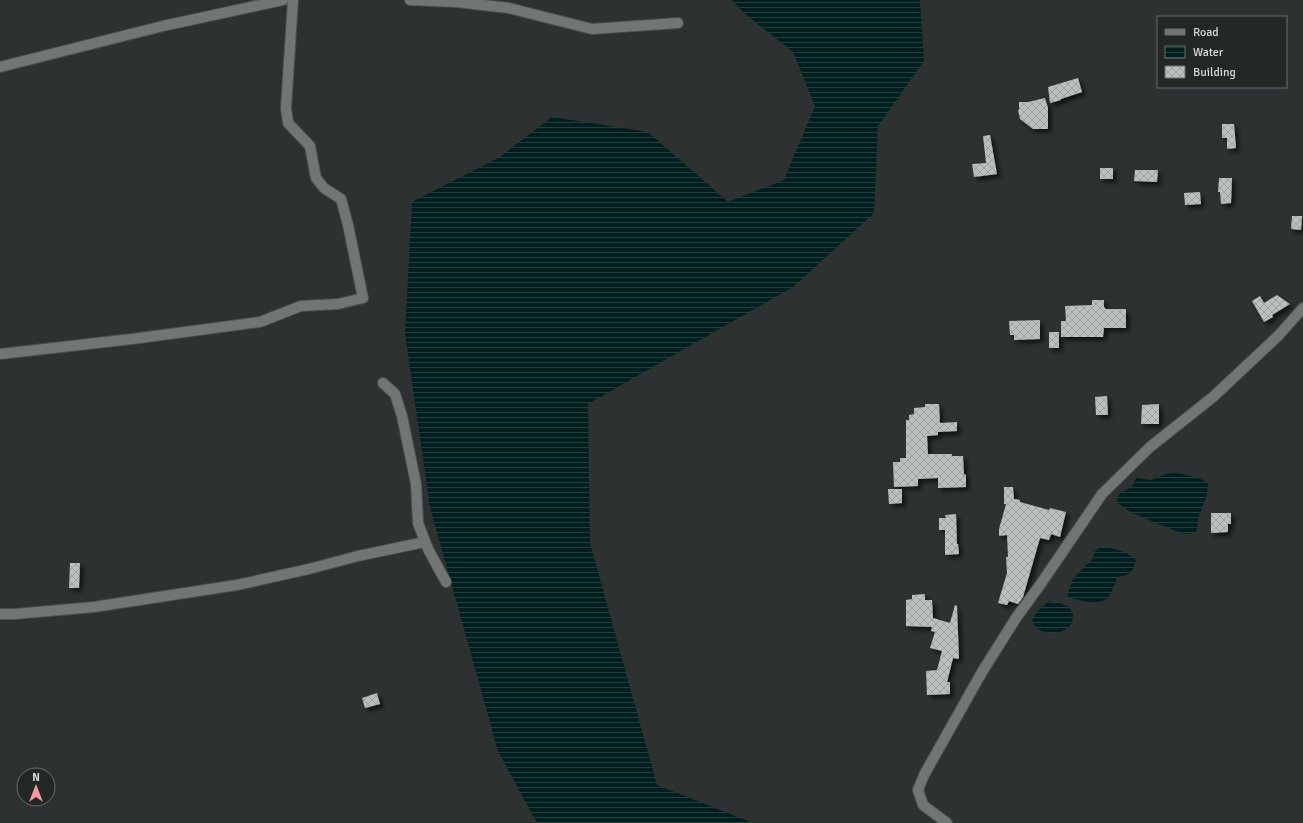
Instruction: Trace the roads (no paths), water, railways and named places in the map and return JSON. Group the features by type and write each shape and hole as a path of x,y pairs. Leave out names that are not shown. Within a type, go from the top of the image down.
{"street":[{"path":"0,67 163,26 283,0"},
{"path":"0,354 132,339 260,322 301,306 338,304 363,298 341,199 324,188 316,178 310,146 288,123 286,108 293,0"},
{"path":"410,0 456,2 509,8 592,29 678,23"},
{"path":"947,823 923,805 918,790 924,775 982,672 1016,618 1102,494 1150,447 1213,398 1278,336 1303,308"},
{"path":"383,383 395,394 402,416 416,484 418,523 425,542 446,582"},
{"path":"0,614 94,607 237,585 309,569 358,556 425,542"}],"water":[{"path":"732,0 920,0 924,61 878,126 874,213 793,287 588,404 590,543 657,785 753,823 537,823 498,751 430,507 405,334 412,202 500,157 552,117 648,132 728,202 784,180 815,106 793,52 745,14"},
{"path":"1174,473 1192,476 1208,483 1207,495 1199,515 1196,533 1183,534 1130,512 1118,503 1117,498 1120,493 1132,487 1136,478 1151,480 1166,474"},
{"path":"1101,547 1120,550 1136,560 1132,571 1128,574 1117,577 1110,594 1102,601 1086,602 1067,596 1072,581 1077,574 1092,560 1095,551"},
{"path":"1049,601 1069,607 1072,612 1072,622 1063,631 1050,633 1043,631 1032,621 1036,613"}]}
